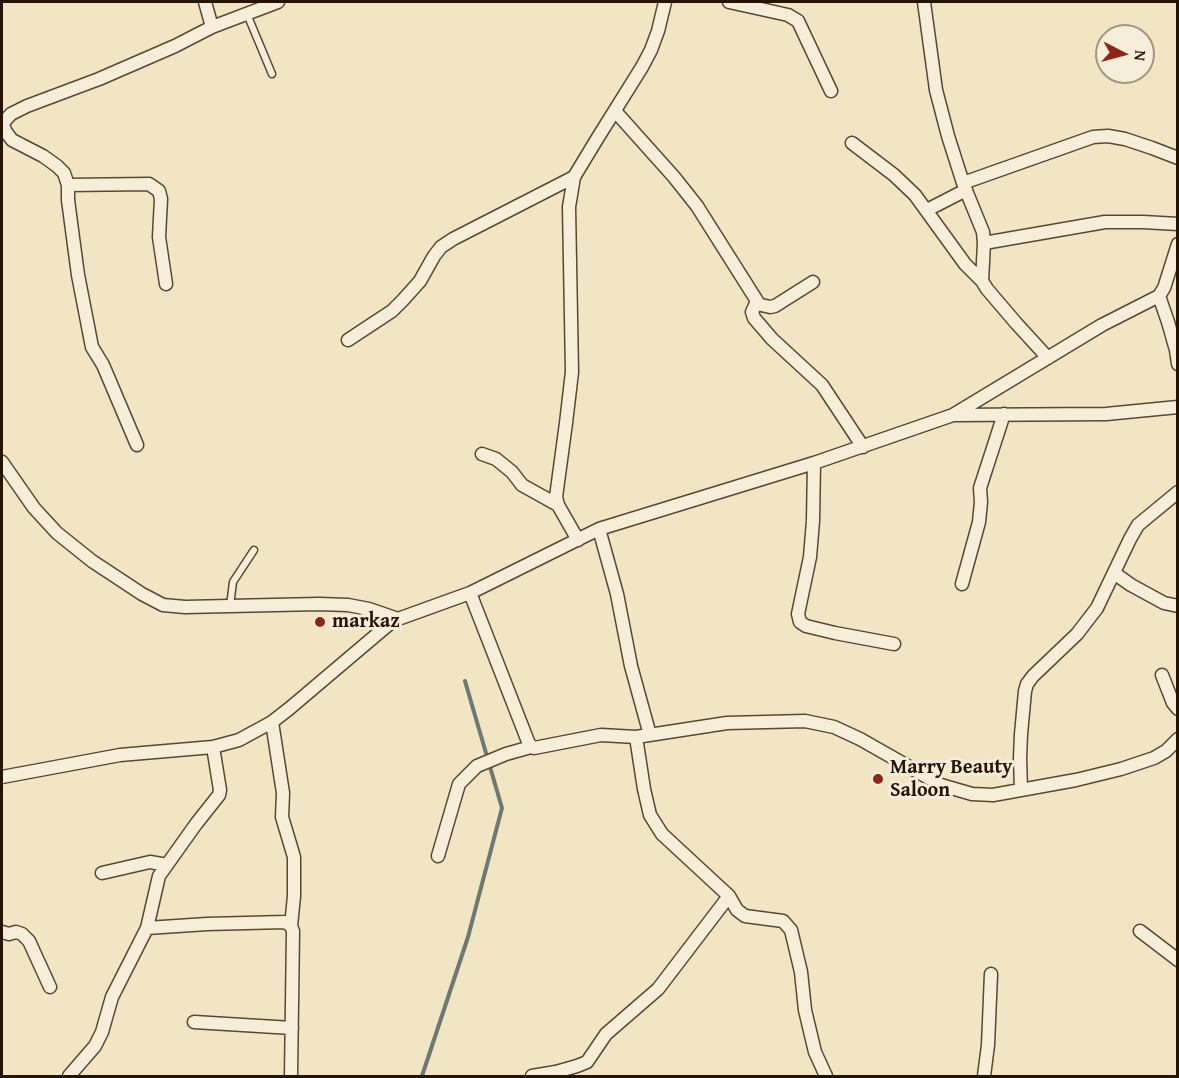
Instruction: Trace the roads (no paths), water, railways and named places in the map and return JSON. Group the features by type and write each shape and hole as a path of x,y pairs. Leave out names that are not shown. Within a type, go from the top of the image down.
{"street":[{"path":"205,2 212,27"},
{"path":"137,445 107,374 92,347 80,283 68,200 68,184 64,173 43,156 12,140 2,123 11,114 27,106 116,72 176,46 212,27 279,2"},
{"path":"578,540 558,505 556,497 572,372 569,207 574,177 651,50 665,2"},
{"path":"729,2 788,15 798,21 831,91"},
{"path":"924,2 936,90 964,187 983,232 982,281"},
{"path":"615,111 697,206 755,297 757,304 752,312 754,318 772,339 822,385 863,447"},
{"path":"927,210 964,187 1093,137 1108,136 1125,139 1178,158"},
{"path":"852,143 894,175 915,195 966,264 1048,358"},
{"path":"348,340 392,312 420,281 441,247 574,177"},
{"path":"68,184 149,184 159,191 161,200 159,237 166,284"},
{"path":"984,243 1105,222 1178,224"},
{"path":"2,777 120,755 213,747 239,740 272,722 388,625 398,620 470,593 599,529 814,464 953,415 1102,325 1159,296 1164,288 1178,244"},
{"path":"757,304 775,306 813,282"},
{"path":"1159,296 1178,363"},
{"path":"953,415 1106,414 1178,407"},
{"path":"962,585 979,522 980,488 1004,414"},
{"path":"482,454 496,459 512,472 522,485 558,505"},
{"path":"2,462 34,508 57,533 92,561 142,594 163,604 184,608 348,605 369,609 398,620"},
{"path":"814,464 810,557 798,614 800,622 806,626 835,633 894,644"},
{"path":"1021,790 1021,742 1027,684 1077,634 1101,603 1138,525 1178,492"},
{"path":"599,529 618,594 631,666 650,735"},
{"path":"1114,573 1164,603 1178,606"},
{"path":"470,593 531,747"},
{"path":"1162,675 1173,703 1178,709"},
{"path":"438,855 459,784 477,766 531,747 601,735 636,737 727,723 805,721 834,727 860,739 941,785 972,794 993,795 1086,778 1139,763 1166,751 1178,739"},
{"path":"272,722 283,793 282,817 294,857 291,926 293,931 291,1077"},
{"path":"636,737 650,815 662,834 729,896 737,910 745,916 783,921 791,930 801,972 805,1010 815,1052 826,1077"},
{"path":"69,1077 95,1046 102,1032 112,997 147,928 159,876 219,795 213,747"},
{"path":"102,873 150,862 167,864"},
{"path":"532,1077 587,1062 606,1034 658,989 729,896"},
{"path":"147,928 285,922 291,926"},
{"path":"1140,931 1178,960"},
{"path":"2,932 9,934 16,932 29,941 50,987"},
{"path":"984,1077 988,1045 991,974"},
{"path":"194,1022 292,1028"}],"lane":[{"path":"247,13 272,74"},
{"path":"230,606 233,582 254,550"}],"waterway":[{"path":"422,1076 468,937 502,808 465,681"}],"place":[{"name":"markaz","path":"320,622"},
{"name":"Marry Beauty Saloon","path":"878,779"}]}
